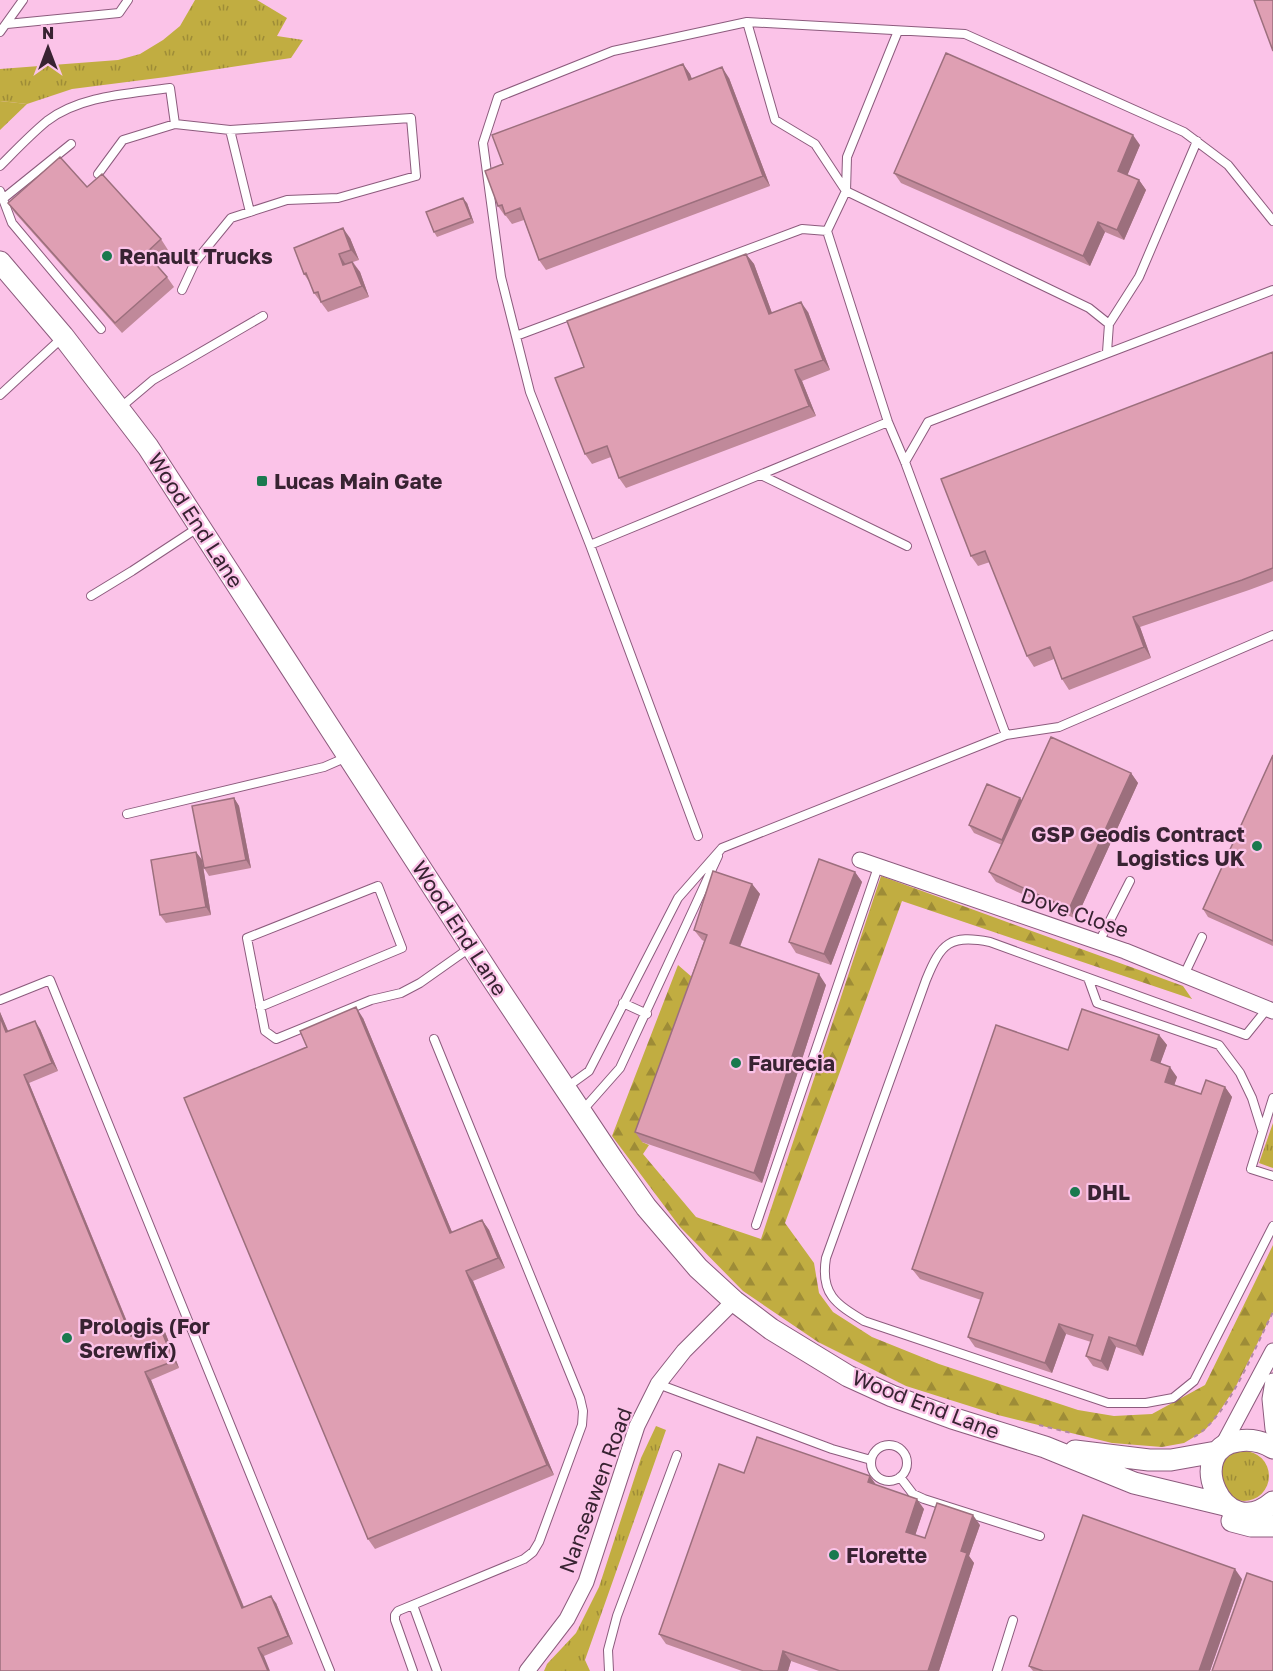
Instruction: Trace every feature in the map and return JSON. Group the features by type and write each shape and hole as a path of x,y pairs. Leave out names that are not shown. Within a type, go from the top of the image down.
{"street":[{"name":"Wood End Lane","path":"0,262 120,408 200,526 471,946 566,1088 585,1107 646,1207 698,1268 734,1301 771,1329 849,1376 892,1396 952,1418 1045,1447 1134,1483 1225,1506 1232,1510 1246,1512 1272,1510"},
{"name":"Dove Close","path":"860,860 1099,942 1270,1010"},
{"name":"Nanseawen Road","path":"528,1671 567,1619 586,1582 637,1426 658,1384 684,1351 734,1301"},
{"path":"1225,1506 1212,1485 1213,1463 1273,1351"},
{"path":"1273,1381 1270,1399 1273,1429"},
{"name":"Wood End Lane","path":"1045,1447 1171,1461 1220,1449 1234,1441 1257,1441 1273,1448"},
{"path":"1134,1483 1163,1500 1251,1526 1272,1510"}],"lane":[{"path":"0,32 23,0"},
{"path":"7,24 120,13 128,0"},
{"path":"747,22 775,120 815,144 846,191 1089,308 1109,324"},
{"path":"698,836 590,544 530,392 501,277 483,143 498,97 613,51 747,22 965,33 1184,132 1228,165 1273,221"},
{"path":"898,31 848,157 846,191 827,231 888,422 1006,735"},
{"path":"0,166 48,120 89,101 170,88 175,124"},
{"path":"98,174 123,140 175,124 230,130 411,118 416,176 338,198 288,200 231,218 195,262 182,290"},
{"path":"230,130 250,212"},
{"path":"1107,352 1109,324 1140,277 1197,141"},
{"path":"71,144 2,194 12,223 101,329"},
{"path":"516,336 802,229 827,231"},
{"path":"905,462 928,422 1273,290"},
{"path":"120,408 153,380 263,316"},
{"path":"0,395 63,336"},
{"path":"590,544 888,422"},
{"path":"761,475 907,546"},
{"path":"91,596 132,572 200,526"},
{"path":"566,1088 589,1071 678,898 722,848 1006,735 1059,727 1273,635"},
{"path":"127,814 324,767 349,757"},
{"path":"585,1107 620,1068 722,848"},
{"path":"756,1225 878,867"},
{"path":"1099,942 1130,881"},
{"path":"260,1007 402,948 378,886 247,938 260,1007 265,1031 276,1039 371,1000 400,993 420,983 471,946"},
{"path":"1184,975 1202,937"},
{"path":"1270,1010 1246,1035 990,942 968,938 945,946 934,960 826,1258 823,1273 826,1287 833,1300 864,1321 1108,1403 1146,1403 1173,1398 1194,1381 1273,1226"},
{"path":"1088,978 1097,1003 1219,1046 1240,1073 1252,1098 1262,1130"},
{"path":"0,1000 50,980 330,1671"},
{"path":"623,1003 646,1014"},
{"path":"413,1671 395,1620 398,1611 524,1559 533,1552 539,1542 582,1425 583,1411 576,1387 434,1039"},
{"path":"1273,1098 1251,1169 1273,1176"},
{"path":"658,1384 832,1449 871,1460"},
{"path":"887,1444 899,1447 907,1456 905,1473 900,1477 889,1481 873,1472 871,1460 873,1454 882,1446 887,1444"},
{"path":"609,1671 608,1650 617,1616 676,1455"},
{"path":"900,1477 913,1494 924,1499 1040,1536"},
{"path":"413,1605 437,1671"},
{"path":"997,1671 1012,1620"}],"path":[{"path":"1194,1437 1204,1431 1226,1404 1273,1312"},
{"path":"1032,1424 1078,1435"}],"green space":[{"path":"195,0 257,0 287,18 277,36 303,40 291,58 72,89 27,104 0,101 0,69 118,60 140,54 180,26"},
{"path":"0,101 27,104 0,130"},
{"path":"881,876 1183,986 1192,999 902,901 785,1223 814,1263 819,1293 833,1312 872,1337 939,1364 1078,1410 1114,1416 1152,1414 1205,1385 1273,1245 1273,1312 1235,1388 1213,1421 1204,1431 1184,1443 1162,1447 1112,1443 998,1415 906,1386 818,1342 743,1291 680,1227 612,1136 678,965 700,984 642,1142 649,1145 643,1154 696,1217 761,1239"},
{"path":"1273,1123 1273,1168 1259,1163"},
{"path":"656,1426 666,1430 585,1660 590,1671 544,1671 547,1664 576,1633 599,1587 641,1458"},
{"path":"1239,1451 1249,1451 1262,1458 1269,1471 1269,1481 1262,1494 1249,1501 1239,1501 1230,1497 1223,1490 1219,1481 1219,1471 1223,1462 1230,1455"}],"building":[{"path":"1254,0 1273,0 1273,51"},
{"path":"946,53 1133,135 1118,171 1139,180 1117,230 1098,222 1083,256 894,173"},
{"path":"683,64 689,80 722,67 763,176 539,260 520,208 505,214 502,205 498,206 485,171 503,164 492,135"},
{"name":"Renault Trucks","path":"60,157 87,187 102,174 161,239 146,253 167,277 115,323 8,203"},
{"path":"463,198 471,218 434,232 426,212"},
{"path":"343,228 351,250 339,254 343,265 352,262 362,286 321,302 318,292 314,293 306,273 304,274 294,248"},
{"path":"746,254 769,314 801,302 823,360 795,370 809,406 619,478 607,446 585,454 555,378 584,367 567,321"},
{"path":"1273,352 1273,568 1133,617 1144,647 1062,679 1050,647 1027,656 985,551 971,556 941,479"},
{"path":"1051,737 1131,773 1069,909 989,872"},
{"name":"GSP Geodis Contract Logistics UK","path":"1273,755 1273,941 1203,909"},
{"path":"987,784 1020,798 1002,840 969,825"},
{"path":"234,798 246,860 204,868 192,806"},
{"path":"196,852 206,907 160,915 151,860"},
{"path":"819,859 855,872 824,954 789,942"},
{"name":"Faurecia","path":"713,871 752,884 730,943 819,974 754,1173 635,1132 707,935 694,930"},
{"path":"356,1007 450,1233 482,1220 498,1258 466,1271 547,1465 368,1539 184,1098 307,1047 300,1031"},
{"name":"DHL","path":"1082,1009 1159,1035 1151,1060 1170,1067 1165,1082 1201,1094 1206,1080 1225,1087 1136,1346 1109,1337 1101,1361 1086,1356 1093,1335 1059,1324 1045,1363 968,1337 983,1293 912,1269 996,1025 1068,1050"},
{"name":"Prologis (For Screwfix)","path":"0,1017 6,1032 35,1021 52,1063 24,1075 131,1336 159,1325 174,1361 145,1372 242,1608 271,1596 288,1636 258,1648 268,1671 0,1671"},
{"name":"Florette","path":"757,1437 870,1476 868,1482 917,1499 906,1532 925,1538 937,1503 973,1515 961,1551 967,1553 928,1671 840,1671 783,1651 778,1671 763,1671 659,1634 719,1464 744,1473"},
{"path":"1083,1515 1235,1569 1199,1671 1043,1671 1029,1666"},
{"path":"1247,1573 1273,1582 1273,1671 1212,1671"}],"place":[{"name":"Renault Trucks","path":"107,256"},
{"name":"Lucas Main Gate","path":"262,481"},
{"name":"GSP Geodis Contract Logistics UK","path":"1257,846"},
{"name":"Faurecia","path":"736,1063"},
{"name":"DHL","path":"1075,1192"},
{"name":"Prologis (For Screwfix)","path":"67,1338"},
{"name":"Florette","path":"834,1555"}]}
